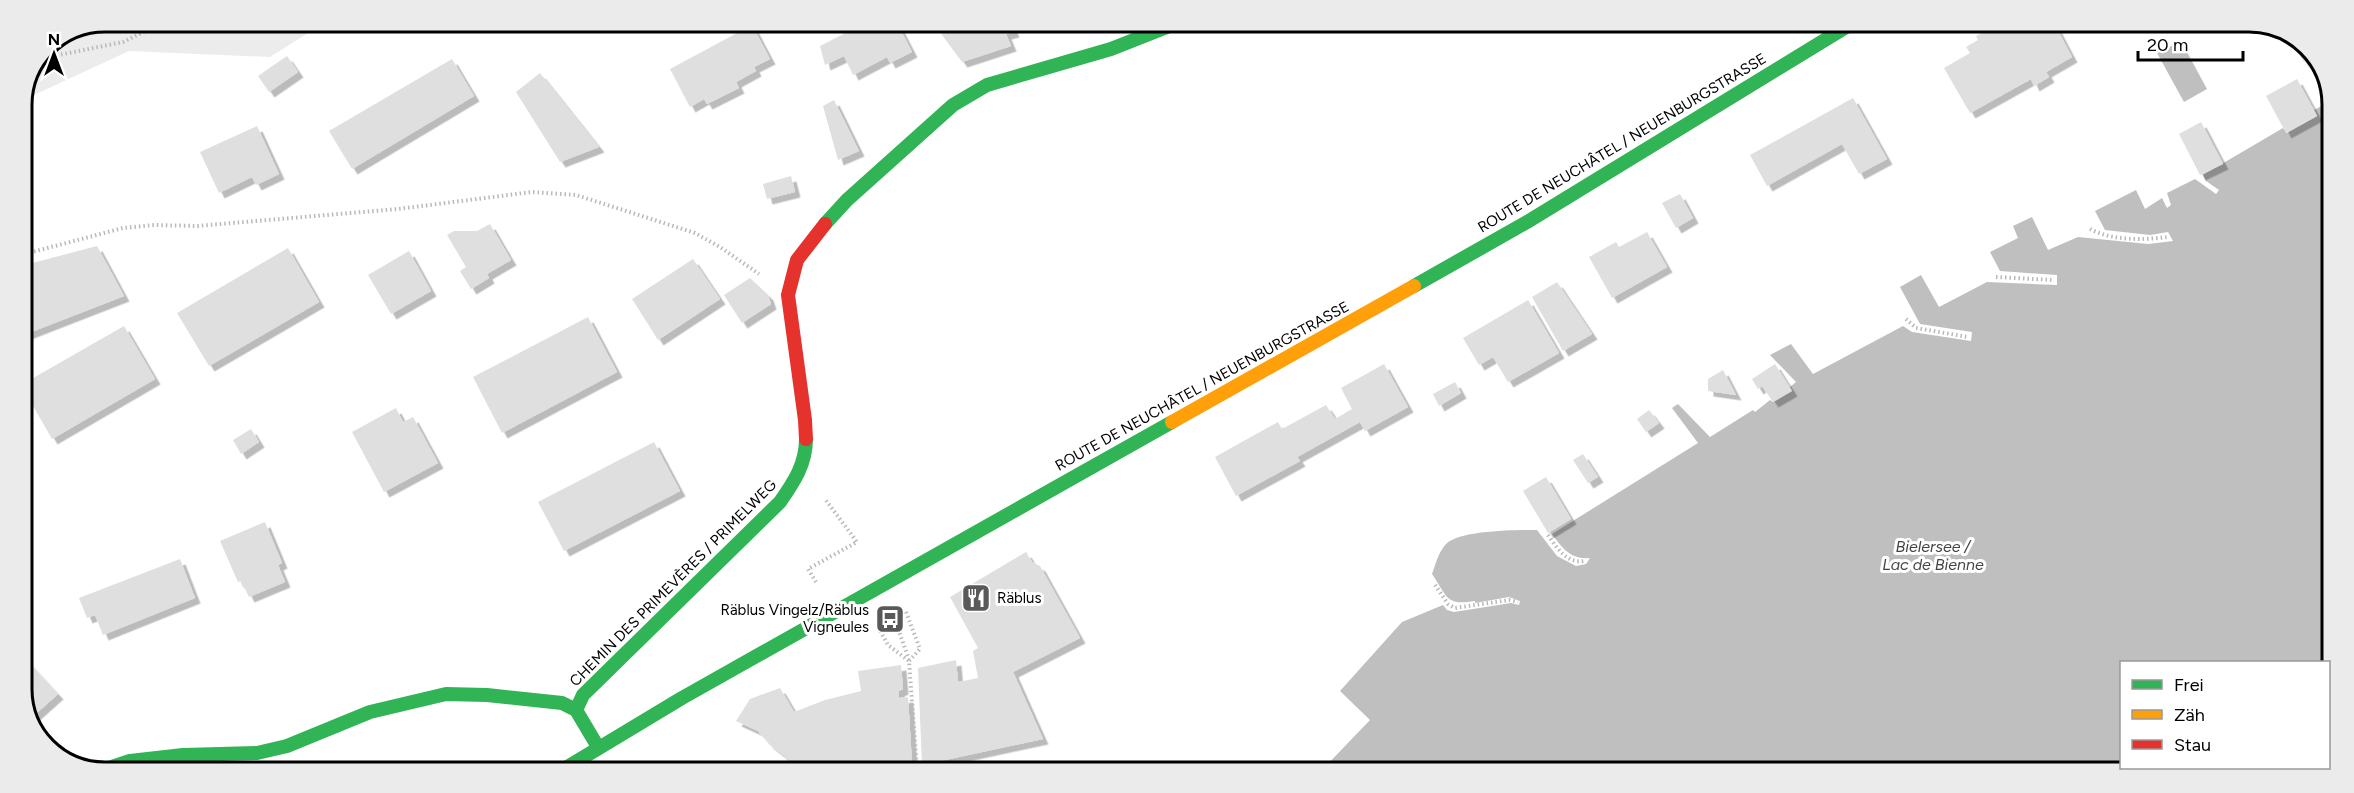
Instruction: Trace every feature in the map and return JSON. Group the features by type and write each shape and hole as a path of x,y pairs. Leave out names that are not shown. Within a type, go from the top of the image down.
{"street":[{"name":"CHEMIN DES PRIMEVÈRES / PRIMELWEG","path":"576,710 583,695 780,502 794,482 807,456 805,420 788,295 797,260 828,221 847,200 952,105 987,85 1111,49 1157,31"},
{"name":"ROUTE DE NEUCHÂTEL / NEUENBURGSTRASSE","path":"575,762 1527,222 1840,31"},
{"path":"125,762 183,755 257,753 287,746 370,712 446,694 487,695 562,703 576,710 598,747"}],"path":[{"path":"50,57 123,42 146,31"},
{"path":"31,252 123,228 154,225 197,226 398,209 532,192 576,195 695,233 720,247 788,295"},
{"path":"2090,229 2103,235 2148,239 2168,237"},
{"path":"1995,277 2053,280"},
{"path":"1906,319 1916,328 1968,337"},
{"path":"816,583 808,569 857,542 821,494"},
{"path":"1548,536 1561,554 1578,562 1584,561"},
{"path":"1435,585 1448,604 1455,608 1509,600 1518,603"},
{"path":"909,661 920,649 910,621"},
{"path":"898,629 909,661 916,762"},
{"path":"881,633 888,645 909,661"}],"shaded area":[{"path":"104,31 311,31 270,57 129,51 32,96 37,77 53,53 64,44 90,33"}],"water":[{"path":"2181,41 2207,89 2184,102 2157,53"},
{"name":"Bielersee / Lac de Bienne","path":"2322,106 2322,661 2120,661 2120,762 1330,762 1370,720 1340,691 1402,622 1443,605 1447,610 1454,612 1511,603 1519,605 1520,601 1509,597 1475,603 1475,601 1452,601 1448,598 1432,574 1439,555 1446,544 1453,539 1476,533 1537,530 1557,556 1576,566 1586,564 1590,558 1572,555 1552,534 1698,443 1672,408 1678,404 1710,437 1753,410 1755,412 1770,400 1773,402 1791,391 1790,387 1796,382 1770,355 1791,344 1813,374 1903,326 1912,332 1971,341 1972,332 1920,324 1900,287 1921,275 1939,307 1987,282 2057,285 2057,275 2000,271 1990,252 2018,238 2013,226 2032,217 2048,250 2078,237 2148,244 2173,241 2168,232 2150,235 2105,230 2095,211 2136,190 2145,209 2162,198 2167,208 2171,205 2167,193 2195,179 2216,194 2219,190 2206,181 2203,175 2283,128 2287,133 2317,116 2314,110"}],"building":[{"path":"741,31 755,31 770,59 754,67 756,71 736,82 739,88 707,104 704,99 690,107 670,69"},
{"path":"849,31 901,31 912,52 890,63 887,57 853,75 844,56 825,65 820,46"},
{"path":"940,31 1014,32 1006,34 1011,46 962,62"},
{"path":"1986,31 2058,31 2072,57 2046,72 2049,77 2034,86 2031,79 1970,113 1944,68 1970,53 1966,47 1978,40 1976,36"},
{"path":"2295,48 2307,60 2304,62"},
{"path":"287,56 298,72 269,92 258,76"},
{"path":"452,59 474,96 352,169 329,131"},
{"path":"540,73 599,147 560,162 516,92"},
{"path":"2297,79 2317,116 2286,133 2266,96"},
{"path":"1853,98 1887,159 1859,174 1842,144 1767,186 1750,155"},
{"path":"834,100 859,151 838,160 823,106"},
{"path":"2201,122 2223,164 2200,175 2179,134"},
{"path":"257,126 279,174 256,185 252,177 219,193 200,152"},
{"path":"791,176 795,192 767,199 763,184"},
{"path":"1680,194 1693,218 1676,228 1662,203"},
{"path":"490,224 511,260 487,274 489,278 471,289 460,271 466,267 447,235 454,231 477,231"},
{"path":"1647,232 1667,267 1612,298 1589,257 1616,242 1619,247"},
{"path":"97,246 124,296 31,332 31,263"},
{"path":"288,248 319,302 209,366 177,313"},
{"path":"409,251 431,291 391,314 368,275"},
{"path":"693,259 720,299 658,340 632,299"},
{"path":"750,278 768,295 771,304 742,323 724,295"},
{"path":"1557,282 1592,334 1563,351 1532,297"},
{"path":"1528,300 1559,353 1508,382 1493,357 1479,365 1463,338"},
{"path":"588,317 617,372 502,433 473,377"},
{"path":"124,326 155,379 52,439 32,403 31,379"},
{"path":"1384,364 1408,407 1365,431 1360,422 1297,457 1300,461 1236,496 1215,457 1278,422 1282,429 1326,405 1335,419 1352,409 1341,388"},
{"path":"1775,364 1792,391 1773,402 1762,386 1758,389 1752,379"},
{"path":"1723,370 1736,395 1708,391 1708,379"},
{"path":"1455,382 1461,393 1439,406 1433,394"},
{"path":"396,408 403,422 413,417 438,463 384,492 352,432"},
{"path":"1649,410 1659,423 1646,432 1637,419"},
{"path":"251,429 259,442 241,454 233,440"},
{"path":"654,442 680,491 564,551 538,502"},
{"path":"1583,454 1598,477 1588,483 1573,460"},
{"path":"1546,477 1571,519 1548,533 1523,491"},
{"path":"265,522 282,563 278,565 285,582 249,597 241,581 238,582 220,541"},
{"path":"1026,552 1032,562 1040,566 1080,638 1013,672 1043,739 936,762 922,762 918,668 956,660 958,682 978,678 973,651 978,648 950,597"},
{"path":"180,559 195,598 103,635 95,615 87,618 79,598"},
{"path":"901,665 903,689 899,691 899,698 908,697 912,762 792,762 769,744 758,731 736,721 750,699 780,688 794,712 825,700 861,691 858,671"},
{"path":"32,666 58,694 36,713 32,693"}],"traffic: fast":[{"path":"825,224 847,200 953,105 987,85 1111,49 1157,31"},
{"path":"1414,286 1527,222 1840,31"},
{"path":"576,762 682,698 1172,422"},
{"path":"576,710 583,695 780,502 801,465 806,439"},
{"path":"127,762 183,755 257,753 287,746 370,712 446,694 487,695 562,703 576,710 598,747"}],"traffic: slow":[{"path":"1172,422 1414,286"}],"traffic: jam":[{"path":"806,439 788,295 797,260 825,224"}],"place":[{"name":"Räblus","path":"976,598"},
{"name":"Räblus Vingelz/Räblus Vigneules","path":"890,619"}]}
